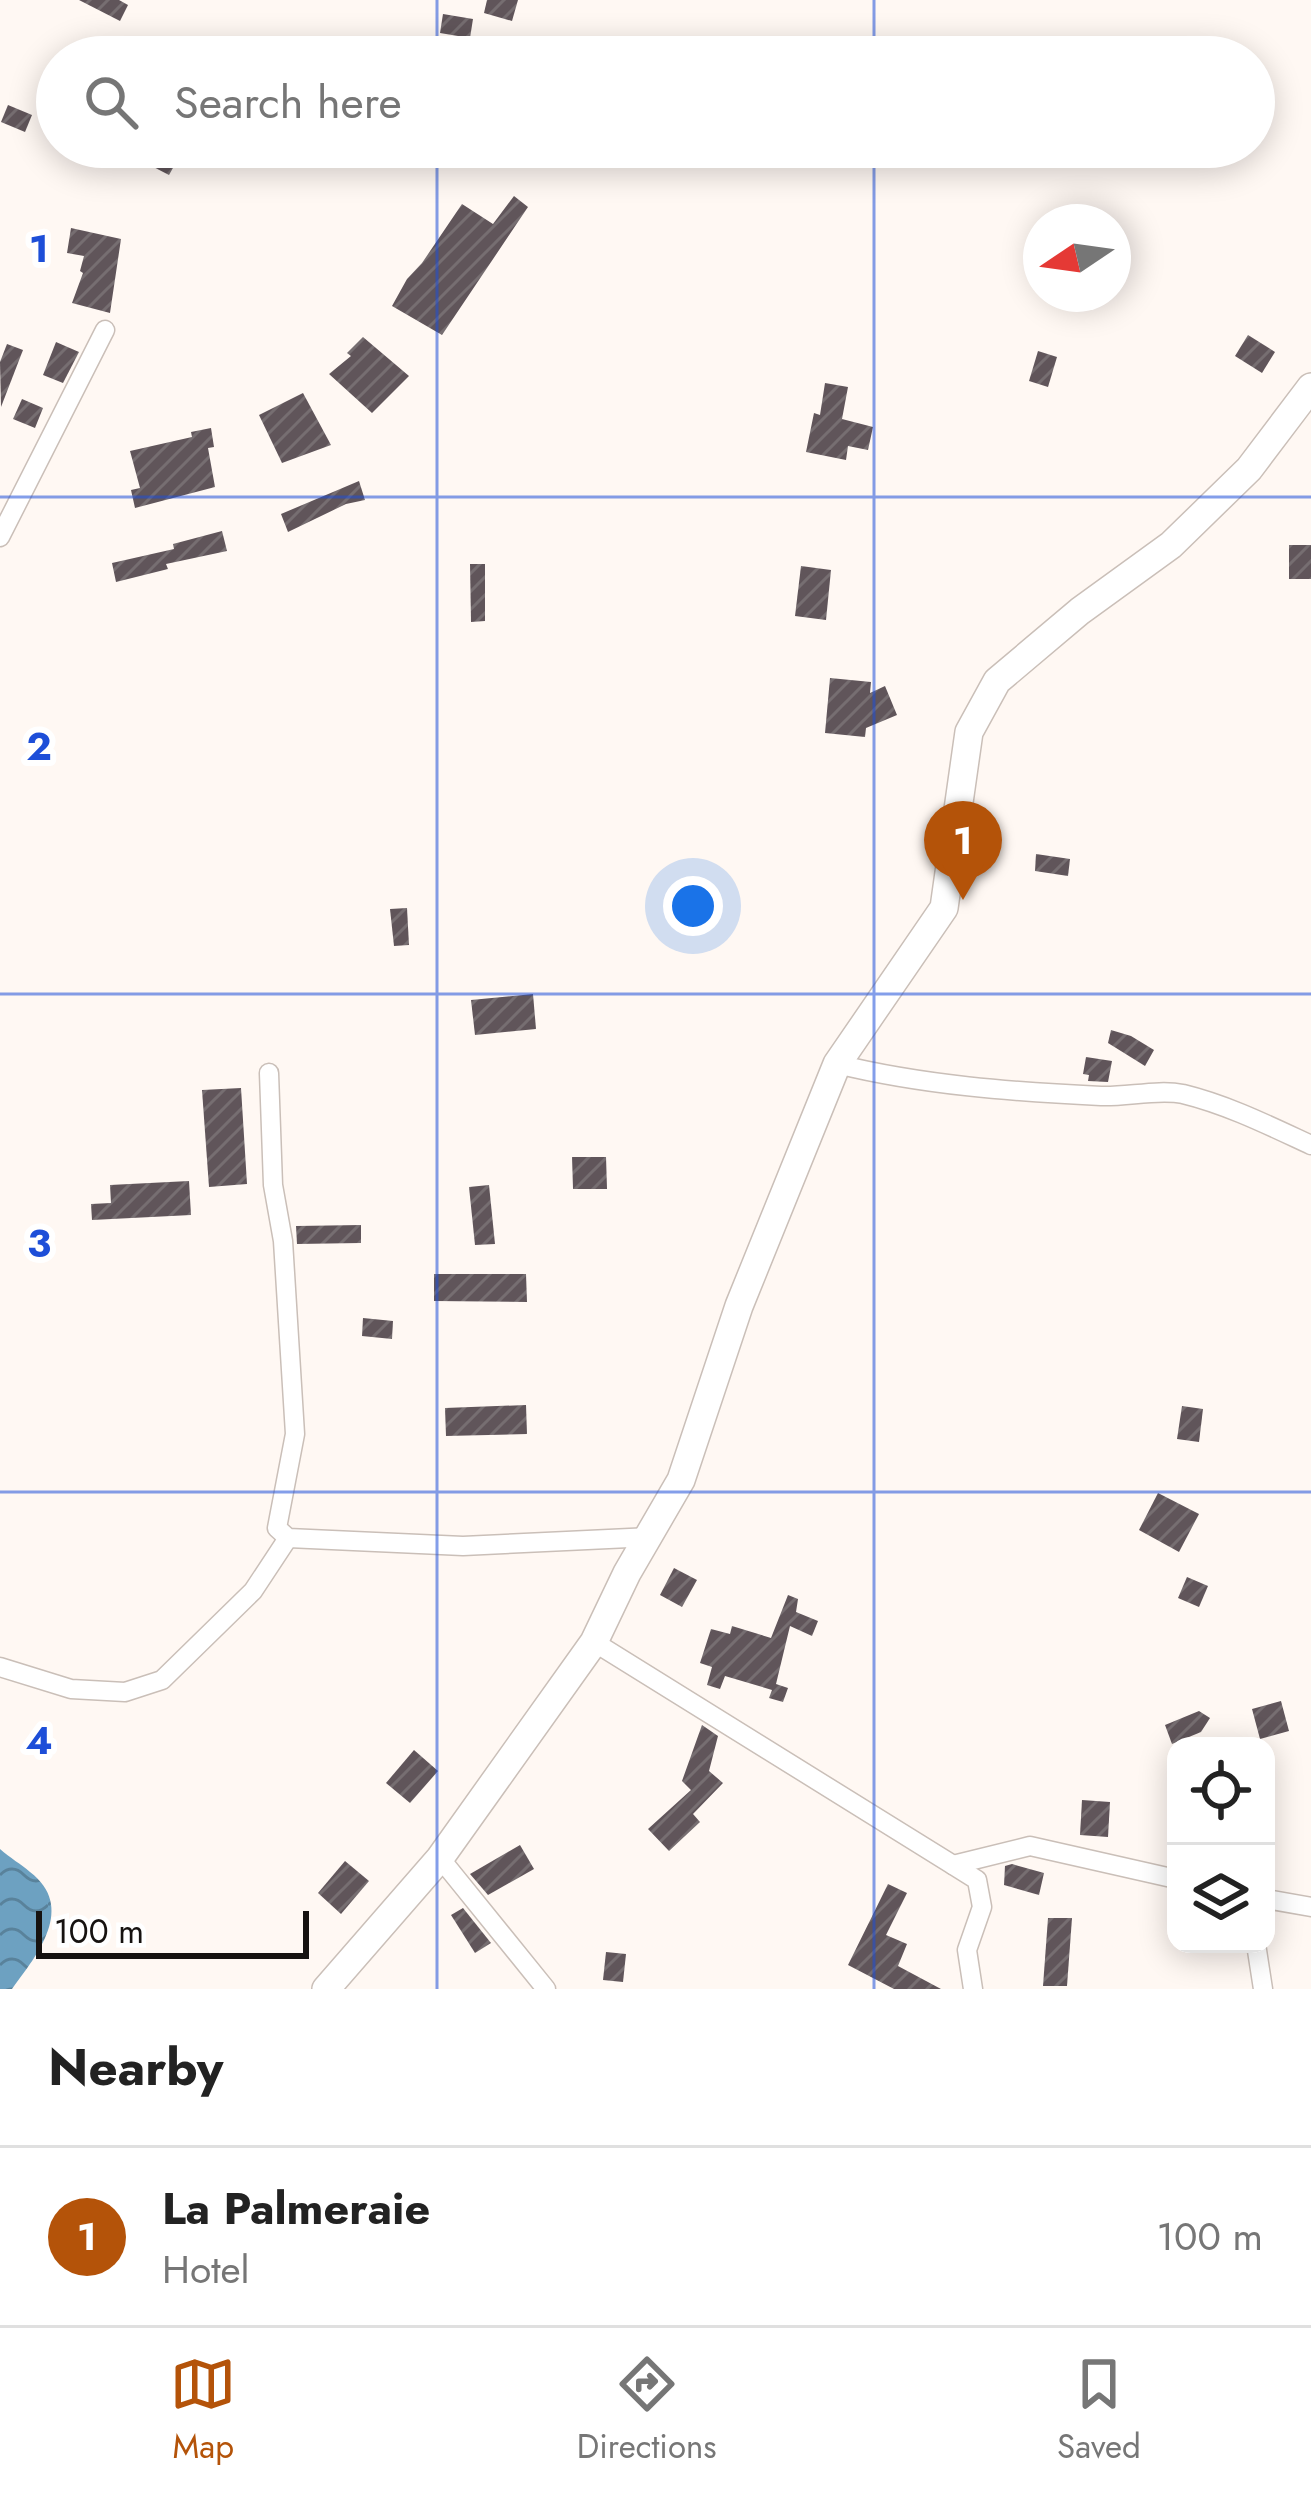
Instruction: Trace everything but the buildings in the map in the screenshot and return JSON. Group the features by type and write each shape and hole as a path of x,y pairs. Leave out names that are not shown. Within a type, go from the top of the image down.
{"street":[{"path":"0,537 105,330"},
{"path":"326,1989 440,1858 594,1642 681,1480 739,1306 837,1064 944,908 969,731 997,681 1080,611 1172,545 1249,469 1311,387"},
{"path":"837,1064 876,1074 993,1088 1127,1097 1177,1093 1311,1145"},
{"path":"269,1073 273,1185 283,1240 295,1434 277,1528 288,1538 463,1546 651,1537"},
{"path":"0,1667 71,1689 124,1692 162,1680 253,1591 288,1538"},
{"path":"594,1642 977,1880 982,1906 968,1950 974,1989"},
{"path":"953,1865 1030,1846 1167,1877"},
{"path":"440,1858 546,1989"},
{"path":"1275,1900 1311,1906"},
{"path":"1257,1953 1263,1989"}],"water":[{"path":"0,1849 44,1886 50,1900 48,1930 12,1989 0,1989"}],"place":[{"name":"La Palmeraie","path":"963,900"}]}
